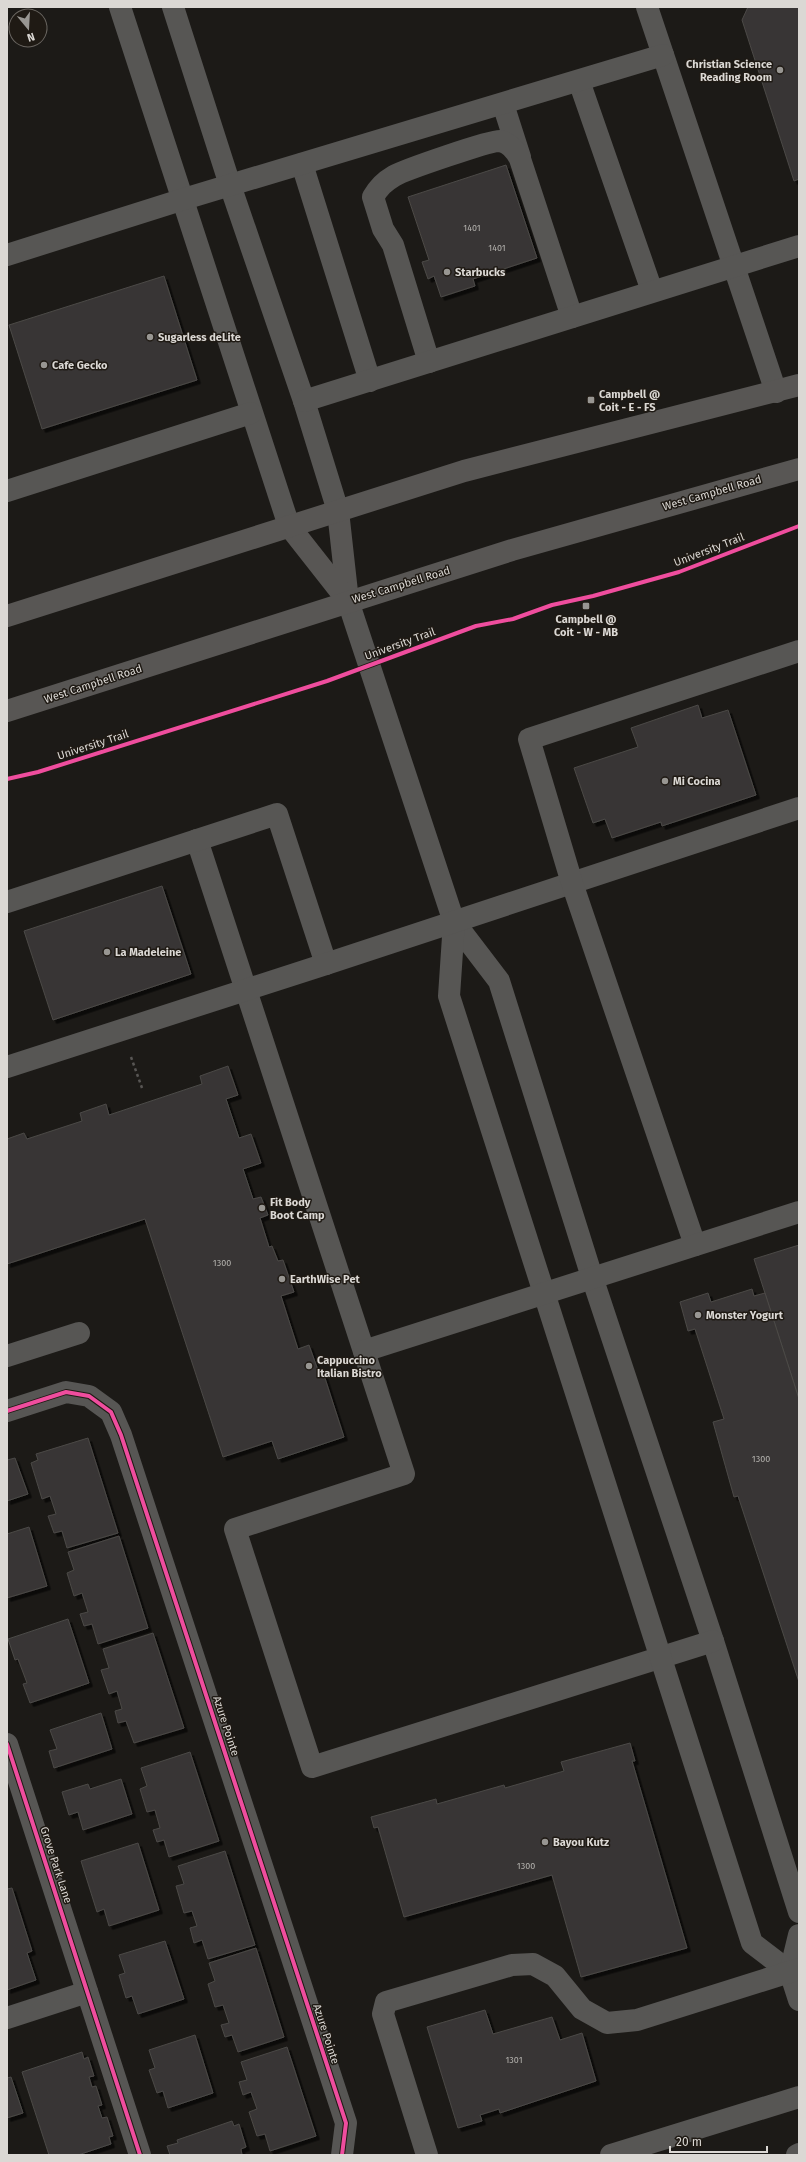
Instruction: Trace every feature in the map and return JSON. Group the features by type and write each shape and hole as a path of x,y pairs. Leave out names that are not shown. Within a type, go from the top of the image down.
{"main road":[{"path":"7,616 464,471 799,385"},
{"name":"West Campbell Road","path":"7,711 348,601 512,550 799,469"},
{"path":"338,510 348,601"},
{"path":"289,526 348,601"}],"street":[{"path":"120,7 184,199 251,413 289,526"},
{"path":"173,7 230,186 304,401 338,510"},
{"path":"647,7 735,265 776,392"},
{"path":"7,255 184,199 663,55"},
{"path":"579,81 652,291"},
{"path":"503,104 572,317"},
{"path":"429,362 393,245 383,229 373,197 379,186 395,175 481,145 500,142 514,148 520,159"},
{"path":"302,164 370,381"},
{"path":"304,401 799,246"},
{"path":"7,491 251,413"},
{"path":"348,601 454,922 499,981 592,1278 713,1641 799,1912"},
{"path":"695,1245 572,883 529,740 799,651"},
{"path":"7,1067 326,964 799,808"},
{"path":"7,902 277,814 326,964"},
{"path":"197,840 404,1474 235,1529 312,1767 713,1641"},
{"path":"454,922 449,996 662,1656 752,1943 795,1971"},
{"path":"364,1352 799,1212"},
{"path":"7,1356 79,1333"},
{"name":"Azure Pointe","path":"7,1411 66,1392 89,1396 111,1412 116,1423 346,2123 342,2155"},
{"name":"Grove Park Lane","path":"7,1744 87,1992"},
{"path":"799,1935 795,1971 799,2000"},
{"path":"427,2155 383,2014 386,2002 512,1965 533,1964 556,1976 582,2009 607,2023 637,2020 795,1971"},
{"path":"7,2018 87,1992 140,2155"},
{"path":"612,2155 799,2097"}],"path":[{"path":"139,1081 142,1088"}],"building":[{"path":"748,7 799,7 799,179 794,181 742,20"},
{"path":"506,165 537,258 473,279 475,286 441,297 434,276 428,279 422,262 429,260 408,197"},
{"path":"164,276 197,380 42,429 9,325"},
{"name":"Mi Cocina","path":"698,705 702,718 728,710 756,795 662,826 661,822 612,838 605,819 593,823 574,768 638,747 631,728"},
{"name":"La Madeleine","path":"162,886 191,974 53,1020 24,931"},
{"path":"228,1066 238,1095 226,1099 239,1138 251,1134 261,1163 243,1169 253,1199 261,1197 268,1215 260,1218 269,1247 272,1246 278,1261 283,1260 294,1292 281,1296 298,1349 309,1345 319,1373 323,1372 344,1437 278,1459 272,1441 223,1457 145,1219 7,1264 7,1139 24,1133 27,1139 82,1121 80,1113 106,1104 109,1115 202,1084 200,1076"},
{"path":"799,1245 799,1399 754,1259"},
{"path":"752,1289 754,1296 765,1293 799,1399 799,1682 738,1496 734,1497 713,1422 724,1419 695,1329 688,1331 680,1302 708,1293 711,1302"},
{"path":"88,1438 118,1533 67,1548 62,1531 54,1533 48,1516 56,1514 50,1496 42,1499 31,1463 38,1460 36,1454"},
{"path":"15,1458 28,1494 7,1501 7,1460"},
{"path":"29,1527 47,1586 7,1598 7,1534"},
{"path":"119,1536 148,1628 98,1644 92,1624 84,1626 80,1614 88,1612 82,1593 74,1596 67,1573 74,1570 68,1552"},
{"path":"68,1619 89,1683 30,1703 23,1684 27,1683 18,1659 15,1660 8,1639"},
{"path":"153,1633 184,1728 134,1743 126,1721 118,1723 115,1711 122,1709 117,1691 109,1694 101,1670 109,1668 103,1649"},
{"path":"101,1713 112,1749 54,1768 49,1751 57,1749 50,1730"},
{"path":"630,1743 635,1761 632,1761 687,1948 581,1977 552,1875 404,1917 378,1827 374,1828 371,1817 436,1799 437,1804 504,1785 505,1788 564,1771 561,1762"},
{"path":"190,1752 219,1841 169,1857 164,1840 157,1842 153,1830 160,1828 155,1810 147,1812 140,1789 147,1786 141,1768"},
{"path":"121,1779 132,1814 83,1830 78,1812 69,1815 62,1792 88,1784 90,1789"},
{"path":"138,1843 159,1910 109,1926 104,1909 97,1912 81,1861"},
{"path":"225,1851 255,1945 208,1959 202,1940 194,1943 190,1928 197,1926 192,1911 184,1913 176,1886 184,1884 178,1866"},
{"path":"12,1888 32,1951 27,1953 36,1980 7,1990 7,1889"},
{"path":"165,1941 184,1999 138,2014 132,1996 126,1998 119,1975 125,1973 119,1955"},
{"path":"256,1948 284,2037 238,2052 232,2035 225,2037 221,2025 229,2023 223,2005 215,2007 208,1984 215,1981 209,1963"},
{"path":"485,2010 493,2034 552,2017 560,2040 582,2033 596,2081 500,2113 499,2109 480,2115 482,2121 458,2128 427,2027"},
{"path":"195,2035 213,2093 168,2108 163,2091 157,2093 149,2070 155,2068 149,2050"},
{"path":"287,2047 316,2136 270,2151 265,2134 257,2136 249,2112 257,2109 251,2092 243,2095 239,2082 247,2080 241,2062"},
{"path":"82,2052 84,2059 88,2057 94,2076 89,2077 92,2087 96,2086 102,2105 98,2106 102,2118 107,2117 113,2136 109,2137 111,2144 78,2155 49,2155 22,2072"},
{"path":"11,2077 23,2113 7,2118 7,2078"},
{"path":"232,2121 234,2126 239,2124 246,2147 241,2149 242,2155 170,2155 167,2146 178,2143 177,2140"}],"cycle path":[{"name":"University Trail","path":"7,779 38,772 327,681 476,626 513,619 552,605 593,596 679,572 799,526"},
{"path":"7,1411 66,1392 89,1396 111,1412 121,1435 346,2123 342,2155"},
{"path":"7,1744 140,2155"}],"place":[{"name":"Christian Science Reading Room","path":"780,70"},
{"name":"Starbucks","path":"447,272"},
{"name":"Sugarless deLite","path":"150,337"},
{"name":"Cafe Gecko","path":"44,365"},
{"name":"Campbell @ Coit - E - FS","path":"591,400"},
{"name":"Campbell @ Coit - W - MB","path":"586,606"},
{"name":"Mi Cocina","path":"665,781"},
{"name":"La Madeleine","path":"107,952"},
{"name":"Fit Body Boot Camp","path":"262,1208"},
{"name":"EarthWise Pet","path":"282,1279"},
{"name":"Monster Yogurt","path":"698,1315"},
{"name":"Cappuccino Italian Bistro","path":"309,1366"},
{"name":"Bayou Kutz","path":"545,1842"}]}
